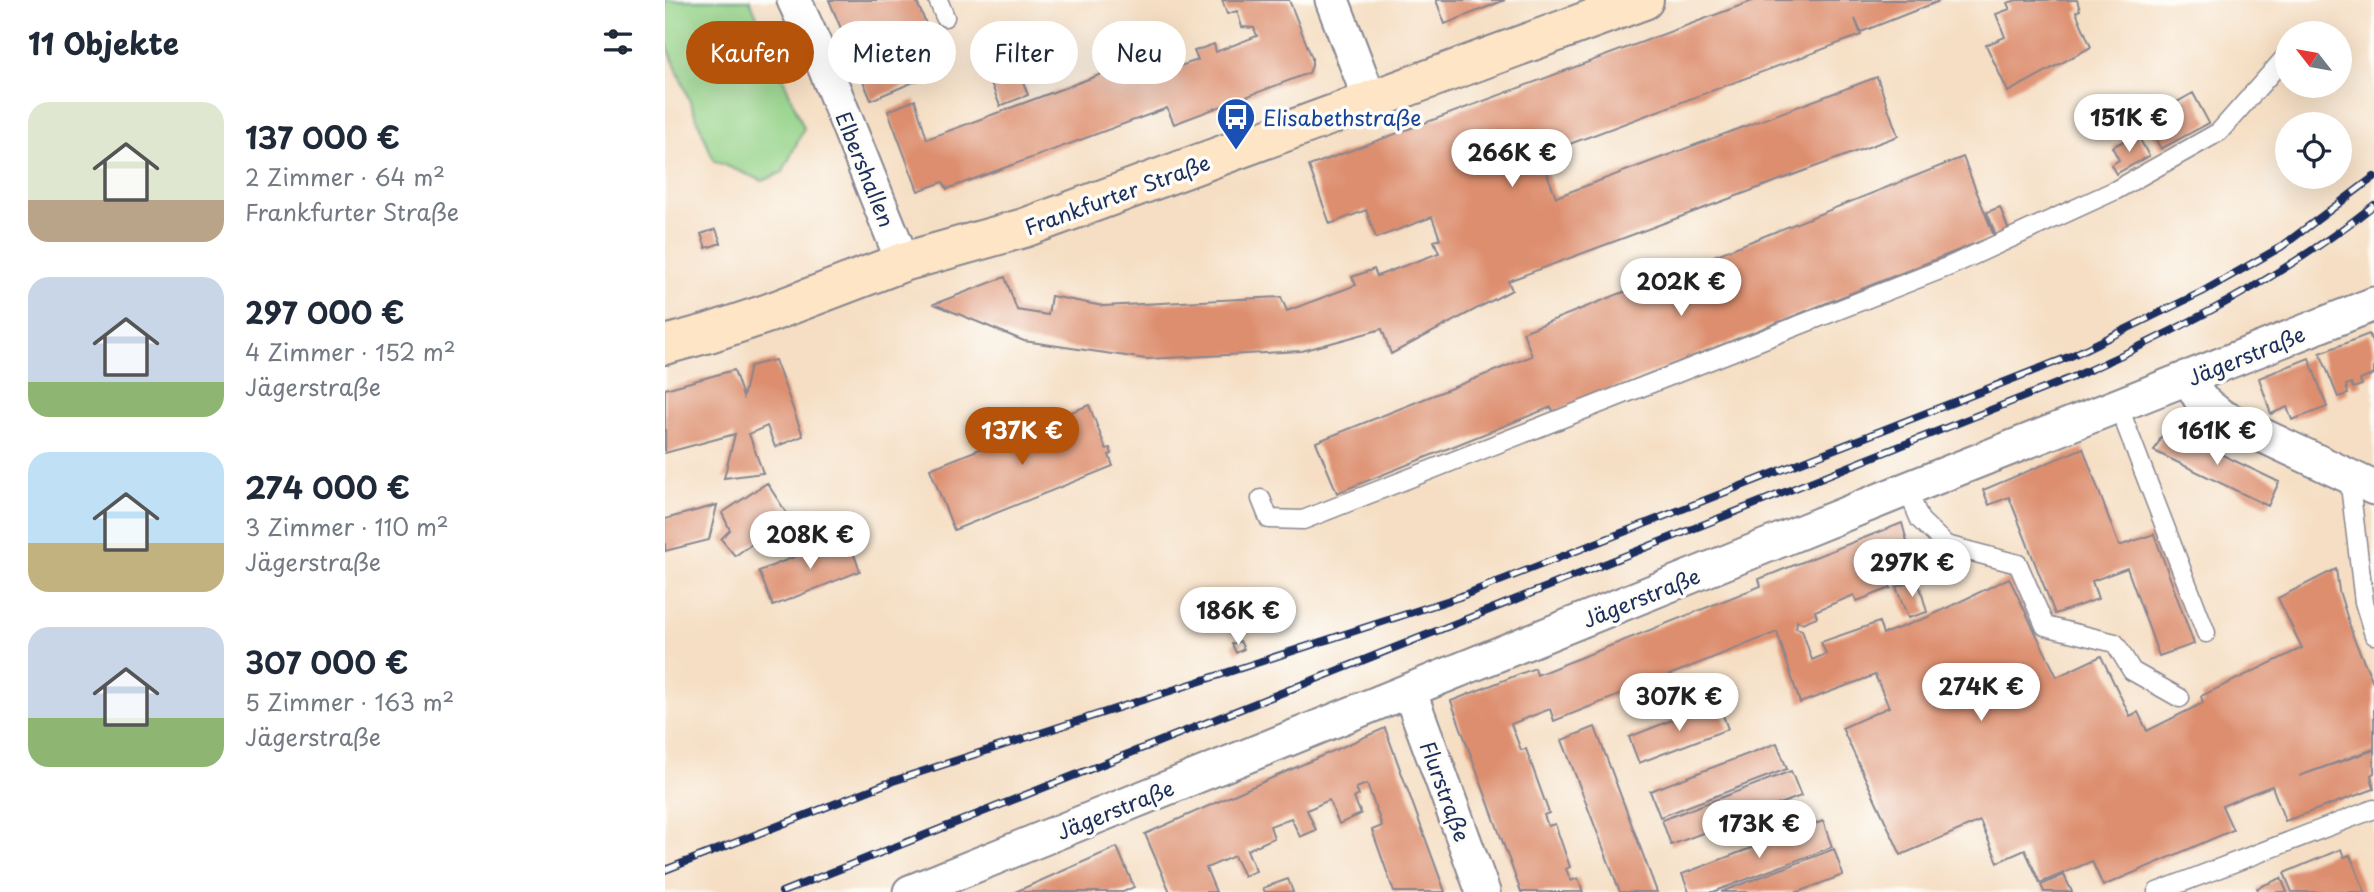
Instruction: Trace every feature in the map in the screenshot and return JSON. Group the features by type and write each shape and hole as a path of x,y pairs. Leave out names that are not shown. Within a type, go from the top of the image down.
{"street":[{"name":"Elbershallen","path":"794,0 823,63 903,262"},
{"path":"1332,0 1370,100"},
{"name":"Frankfurter Straße","path":"665,345 760,316 903,262 1024,228 1644,0"},
{"name":"Jägerstraße","path":"911,892 1907,489 2374,304"},
{"path":"2188,377 2201,400 2221,416 2362,482"},
{"name":"Flurstraße","path":"1409,690 1483,892"}],"lane":[{"path":"1261,499 1269,519 1303,520 1950,266 2116,190 2219,132 2275,69"},
{"path":"2118,405 2206,633"},
{"path":"2362,482 2364,601 2374,635"},
{"path":"1907,489 1920,520 1946,545 2018,565 2045,626 2115,643 2132,671 2181,698"},
{"path":"2157,892 2374,809"}],"green space":[{"path":"665,0 750,0 759,21 686,21 686,84 785,84 804,128 783,172 763,181 714,161 665,40"}],"building":[{"path":"829,0 916,0 925,21 838,21"},
{"path":"1222,0 1289,0 1312,58 1309,73 1174,124 1167,108 947,189 943,182 918,191 888,111 915,100 927,139 1092,78 1092,84 1186,84 1186,64 1198,60 1194,51 1214,44 1216,52 1257,36 1254,28 1242,27 1237,11 1227,14"},
{"path":"1436,0 1505,0 1445,24"},
{"path":"1755,0 1942,0 1861,32 1855,19 1861,35 1540,155 1556,197 1877,77 1898,136 1508,281 1512,290 1391,354 1382,329 1302,351 1146,359 1024,341 934,304 1005,277 1017,310 1048,315 1051,296 1103,306 1281,297 1287,311 1356,285 1352,277 1374,269 1377,276 1439,253 1434,241 1440,239 1432,217 1376,238 1366,210 1330,224 1309,166"},
{"path":"2017,0 2077,0 2080,10 2076,12 2091,47 2008,92 1986,45 2005,37 1996,14 2010,9 2007,3"},
{"path":"864,84 909,84 871,100"},
{"path":"992,84 1024,84 1028,95 1000,106"},
{"path":"2193,93 2209,123 2161,149 2145,120"},
{"path":"2137,134 2149,156 2116,174 2111,165 2119,160 2112,147"},
{"path":"1963,157 1994,236 1554,412 1551,407 1337,493 1316,442 1532,356 1523,332"},
{"path":"2000,207 2009,231 1996,236 1987,212"},
{"path":"716,229 721,243 706,248 701,234"},
{"path":"2369,334 2374,347 2374,374 2360,380 2362,385 2353,388 2351,383 2346,385 2348,394 2338,397 2320,353"},
{"path":"2309,358 2327,407 2292,420 2287,407 2271,414 2259,378"},
{"path":"775,360 803,436 775,447 767,426 749,434 763,473 724,478 735,434 665,453 665,389 734,370 743,397 750,366"},
{"path":"1089,405 1106,449 1110,448 1112,454 1109,455 1113,466 954,530 930,469"},
{"path":"2166,428 2279,482 2268,506 2154,451"},
{"path":"2083,448 2119,546 2154,534 2194,644 2159,656 2127,568 2092,581 2098,599 2055,614 2009,497 1989,505 1983,490"},
{"path":"767,483 789,517 735,556 721,539 730,530 722,513"},
{"path":"717,505 709,540 665,551 665,519"},
{"path":"1902,523 1915,571 1888,582 1891,588 1857,601 1854,595 1815,611 1817,617 1802,623 1797,621 1796,628 1802,630 1812,660 1826,654 1821,642 1879,622 1883,634 1928,617 2009,578 2057,677 2101,656 2130,716 2138,712 2147,731 2203,703 2201,696 2302,648 2278,598 2336,569 2339,591 2354,639 2374,684 2374,749 2299,776 2374,750 2374,773 2371,775 2374,789 2285,821 2272,786 2222,806 2233,830 2103,886 2092,861 2040,883 2025,850 1998,862 1980,821 1901,855 1842,728 1889,707 1875,675 1800,703 1777,632 1554,721 1550,709 1511,724 1521,750 1526,749 1549,813 1544,815 1548,826 1555,824 1570,867 1566,869 1571,881 1578,878 1583,892 1521,892 1451,701 1535,668 1537,675 1761,586 1759,579"},
{"path":"847,536 860,571 773,606 759,571"},
{"path":"1918,580 1927,612 1908,618 1896,587"},
{"path":"1240,641 1244,649 1236,653 1232,644"},
{"path":"1718,702 1728,729 1639,763 1629,737"},
{"path":"1595,727 1657,892 1620,892 1562,740"},
{"path":"1385,728 1445,892 1394,892 1372,830 1382,826 1367,784 1356,788 1359,795 1354,798 1361,814 1339,824 1329,800 1307,810 1316,830 1300,837 1291,818 1270,826 1274,838 1247,850 1256,871 1244,876 1234,856 1206,868 1216,892 1170,892 1145,834"},
{"path":"1777,743 1787,769 1660,817 1650,791"},
{"path":"1791,771 1801,796 1671,845 1662,820"},
{"path":"1823,821 1832,847 1713,892 1689,892 1682,874"},
{"path":"1117,847 1134,887 1123,892 1015,892"},
{"path":"1834,849 1843,875 1798,892 1721,892"},
{"path":"2341,849 2344,857 2350,855 2365,892 2292,892 2284,873"},
{"path":"2064,875 2072,892 2044,892 2041,885"},
{"path":"2281,878 2287,892 2259,892 2257,888"},
{"path":"1288,879 1293,892 1265,892 1263,888"}],"railway":[{"path":"665,870 893,781 1459,597 2071,356 2202,292 2281,247 2374,177"},
{"path":"782,892 2076,376 2154,340 2230,300 2304,255 2374,205"}],"place":[{"name":"Elisabethstraße","path":"1236,151"}]}
